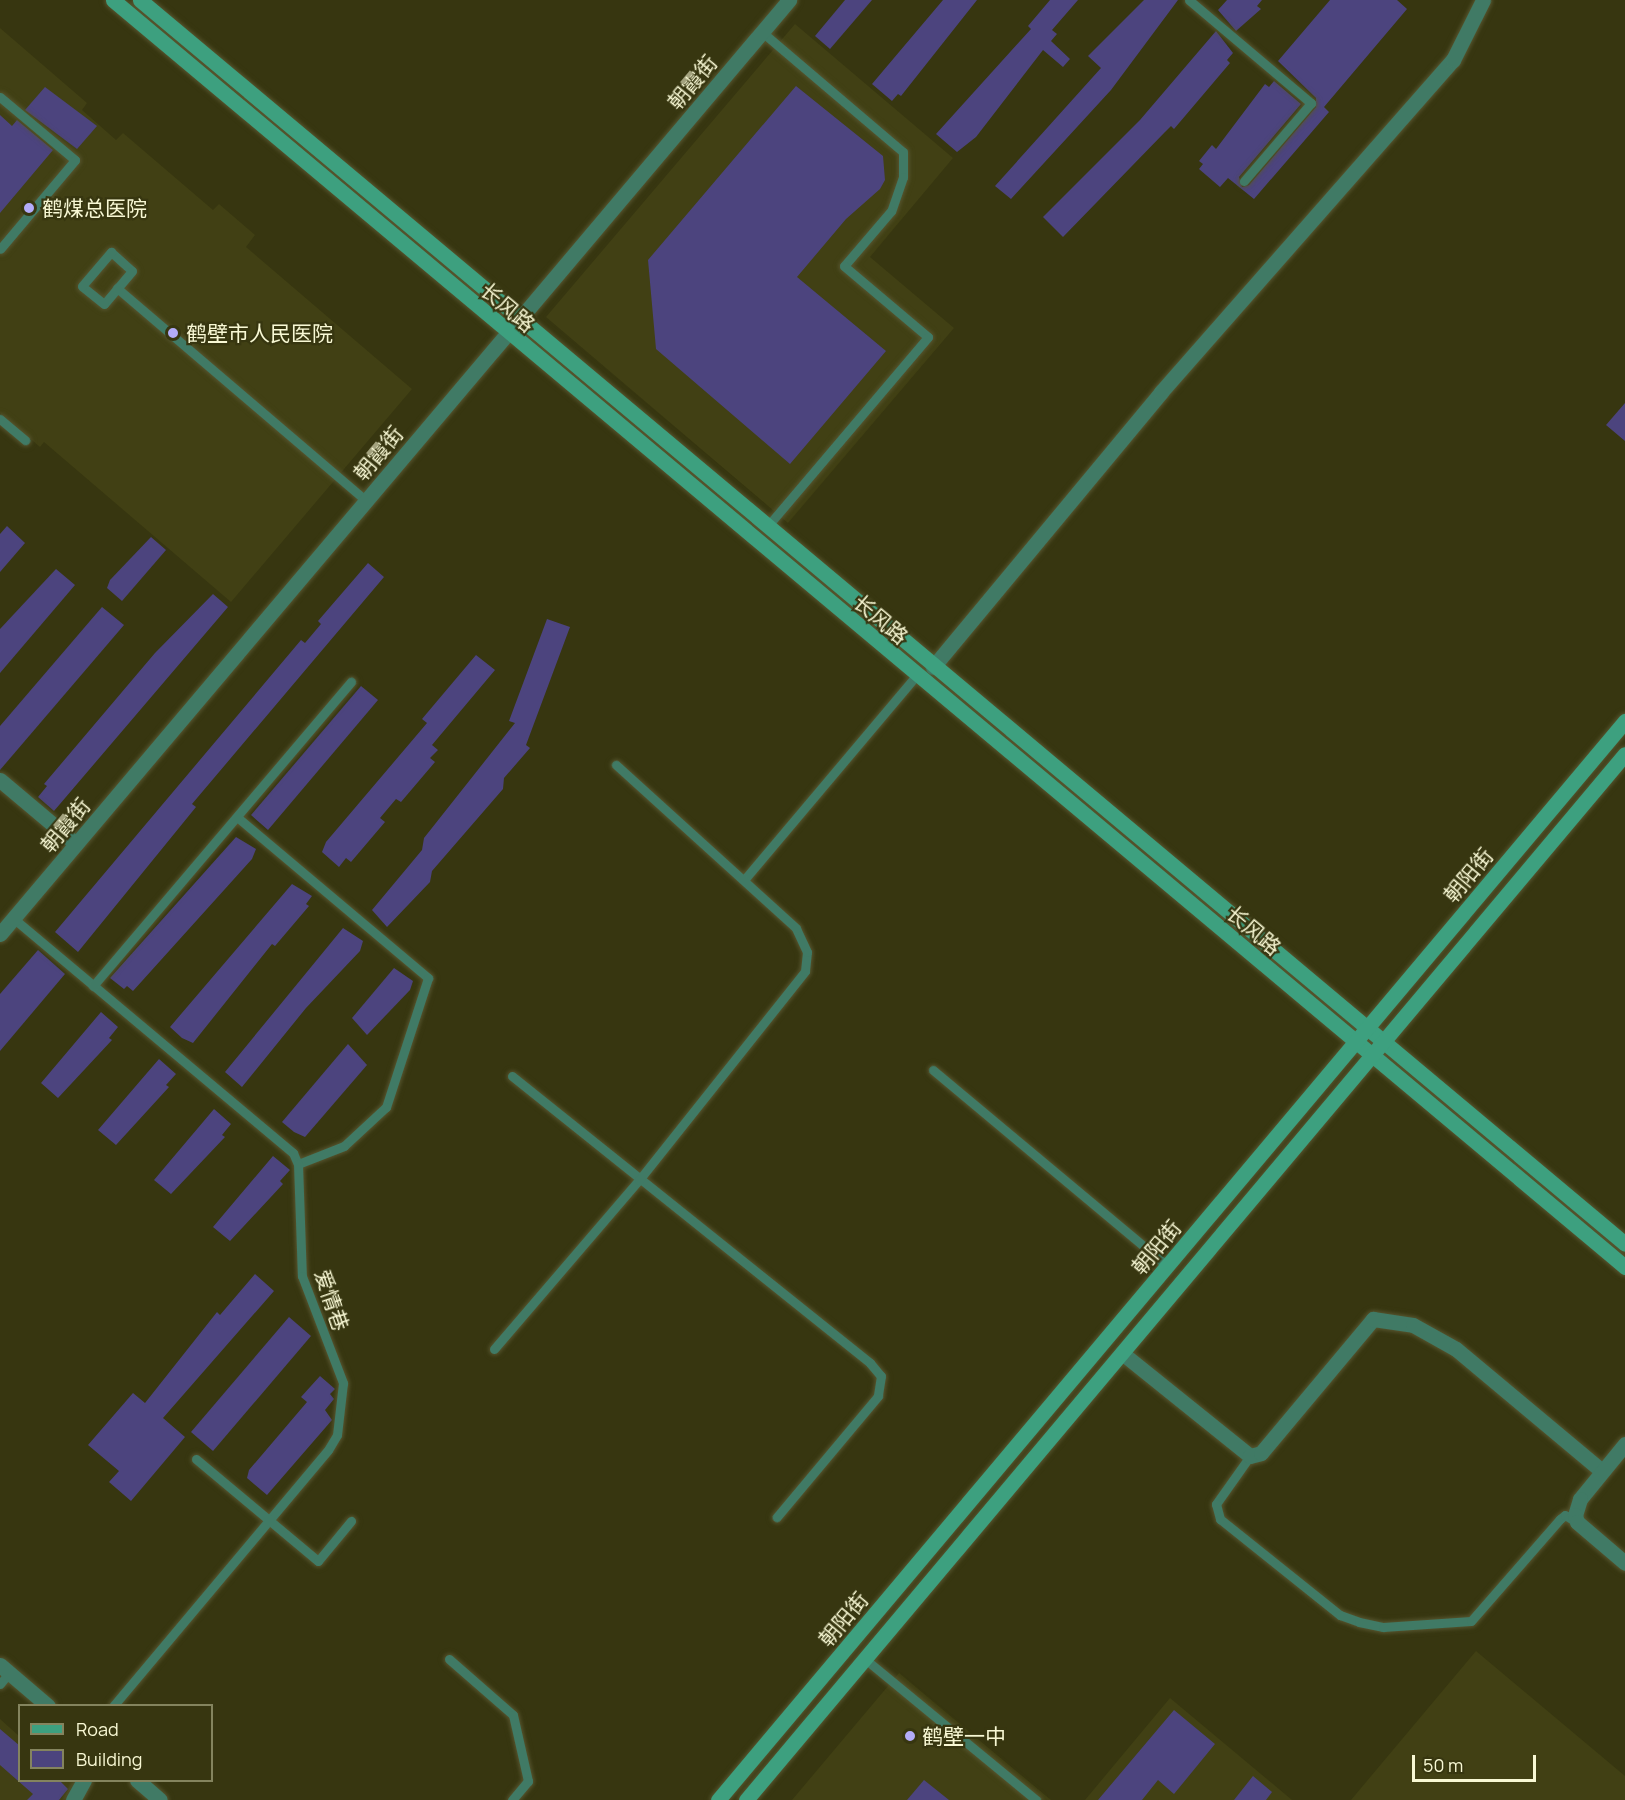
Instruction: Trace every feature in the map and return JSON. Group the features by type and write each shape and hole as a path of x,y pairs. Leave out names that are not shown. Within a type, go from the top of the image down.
{"main road":[{"name":"长风路","path":"113,0 916,676 1625,1267"},
{"name":"长风路","path":"140,0 766,528 1625,1244"},
{"name":"朝阳街","path":"718,1800 1625,720"},
{"name":"朝阳街","path":"746,1800 1625,754"}],"street":[{"name":"朝霞街","path":"0,934 789,0"},
{"path":"933,667 1176,375 1453,60 1483,0"},
{"path":"0,780 76,844"},
{"path":"1122,1353 1250,1456 1261,1453 1378,1318 1413,1325 1456,1349 1602,1471"},
{"path":"1625,1444 1575,1506 1577,1522 1625,1563"},
{"path":"3,1674 45,1704"},
{"path":"73,1800 83,1782"},
{"path":"139,1782 160,1800"}],"lane":[{"path":"1190,0 1311,103 1244,181"},
{"path":"762,32 903,152 903,177 891,211 844,266 928,337 766,528"},
{"path":"0,97 75,160 0,249"},
{"path":"111,252 132,271 117,288 104,304 82,286 111,252"},
{"path":"117,288 366,501"},
{"path":"0,419 25,440"},
{"path":"744,880 916,676"},
{"path":"93,986 351,682"},
{"path":"494,1349 639,1180 805,971 807,952 796,928 616,765"},
{"path":"13,918 293,1153 298,1164 344,1146 386,1107 428,978 237,817"},
{"path":"933,1070 1167,1266"},
{"path":"512,1076 870,1363 880,1376 878,1396 777,1517"},
{"name":"爱情巷","path":"115,1704 337,1435 343,1383 302,1276 298,1164"},
{"path":"1250,1456 1216,1504 1220,1519 1340,1616 1359,1623 1383,1626 1465,1623 1481,1611 1560,1519 1565,1515 1577,1522"},
{"path":"196,1459 318,1561 351,1521"},
{"path":"449,1659 513,1714 528,1781 512,1800"},
{"path":"865,1659 1036,1800"}],"shaded area":[{"path":"795,24 953,158 870,257 954,328 788,523 546,317"},
{"name":"鹤壁市人民医院","path":"0,28 87,103 82,110 116,140 123,133 213,210 219,204 255,235 246,247 412,389 231,602 44,442 40,447 0,413"},
{"path":"1476,1651 1625,1776 1625,1800 1351,1800"},
{"name":"鹤壁一中","path":"899,1673 1051,1800 792,1800"},
{"path":"1170,1698 1292,1800 1085,1800"},
{"path":"0,1719 18,1735 18,1782 74,1783 64,1800 0,1800"}],"building":[{"path":"845,0 872,0 830,49 815,36"},
{"path":"943,0 977,0 901,96 898,94 892,101 872,84"},
{"path":"1050,0 1078,0 1052,30 1057,34 1051,41 1070,59 1063,67 1043,50 976,137 957,152 936,134 1031,29 1028,26"},
{"path":"1144,0 1178,0 1111,90 1011,199 995,186 1101,68 1088,56"},
{"path":"1227,0 1262,0 1257,6 1261,9 1236,31 1218,10"},
{"path":"1330,0 1397,0 1407,9 1324,107 1329,112 1254,199 1228,178 1220,187 1199,169 1203,164 1199,161 1212,145 1216,149 1265,84 1269,87 1274,81 1301,104 1239,177 1242,187 1249,185 1316,107 1316,98 1278,61"},
{"path":"1216,31 1233,53 1227,60 1230,63 1174,129 1171,126 1063,237 1043,217 1140,120"},
{"path":"796,86 883,156 885,180 880,189 846,219 797,277 886,351 790,464 656,349 648,260"},
{"path":"45,87 97,126 77,149 25,110"},
{"path":"0,115 12,126 17,120 53,150 0,213"},
{"path":"1625,403 1625,441 1606,425"},
{"path":"7,526 25,543 0,572 0,534"},
{"path":"151,537 166,550 122,601 107,588 110,580"},
{"path":"368,563 384,577 192,804 196,807 78,952 55,932 301,640 305,643 321,624 318,621"},
{"path":"56,569 75,585 0,673 0,629"},
{"path":"213,594 228,607 54,811 38,797 47,786 44,784 155,653"},
{"path":"102,607 124,625 0,770 0,726"},
{"path":"547,619 570,627 526,745 530,748 504,778 503,789 432,871 430,882 387,927 372,910 422,850 424,838 515,723 509,721"},
{"path":"476,655 495,670 432,745 438,750 430,758 435,762 401,802 396,799 380,818 385,822 351,862 346,858 339,867 322,852 326,842 427,723 422,719"},
{"path":"361,686 378,700 268,830 251,815"},
{"path":"236,837 256,849 252,859 133,991 127,986 124,989 110,978"},
{"path":"292,884 312,896 306,904 309,906 275,946 272,944 193,1043 182,1038 170,1027"},
{"path":"343,928 363,941 360,951 306,1008 242,1087 225,1072"},
{"path":"38,950 65,974 0,1051 0,994"},
{"path":"394,968 413,981 410,990 367,1035 352,1018"},
{"path":"101,1012 118,1027 109,1038 112,1040 58,1098 41,1083"},
{"path":"348,1044 367,1065 305,1137 294,1132 282,1122"},
{"path":"159,1059 176,1074 166,1085 169,1087 116,1145 98,1130"},
{"path":"214,1109 231,1124 222,1135 225,1137 171,1194 154,1180"},
{"path":"273,1156 290,1170 280,1181 283,1184 230,1241 213,1227"},
{"path":"255,1274 274,1291 163,1418 185,1437 131,1501 109,1482 119,1471 88,1445 133,1393 145,1403 217,1312 220,1315"},
{"path":"289,1317 311,1336 213,1451 191,1432"},
{"path":"320,1376 335,1389 330,1394 334,1399 325,1410 332,1420 267,1495 247,1478 249,1470 307,1402 301,1397"},
{"path":"1174,1710 1215,1744 1174,1794 1158,1780 1142,1800 1098,1800"},
{"path":"0,1729 18,1744 18,1781 0,1765"},
{"path":"1253,1776 1272,1792 1266,1800 1234,1800"},
{"path":"924,1780 949,1800 907,1800"},
{"path":"19,1782 61,1782 68,1789 59,1800 27,1800 33,1794"}],"place":[{"name":"鹤煤总医院","path":"29,208"},
{"name":"鹤壁市人民医院","path":"173,333"},
{"name":"鹤壁一中","path":"910,1736"}]}
